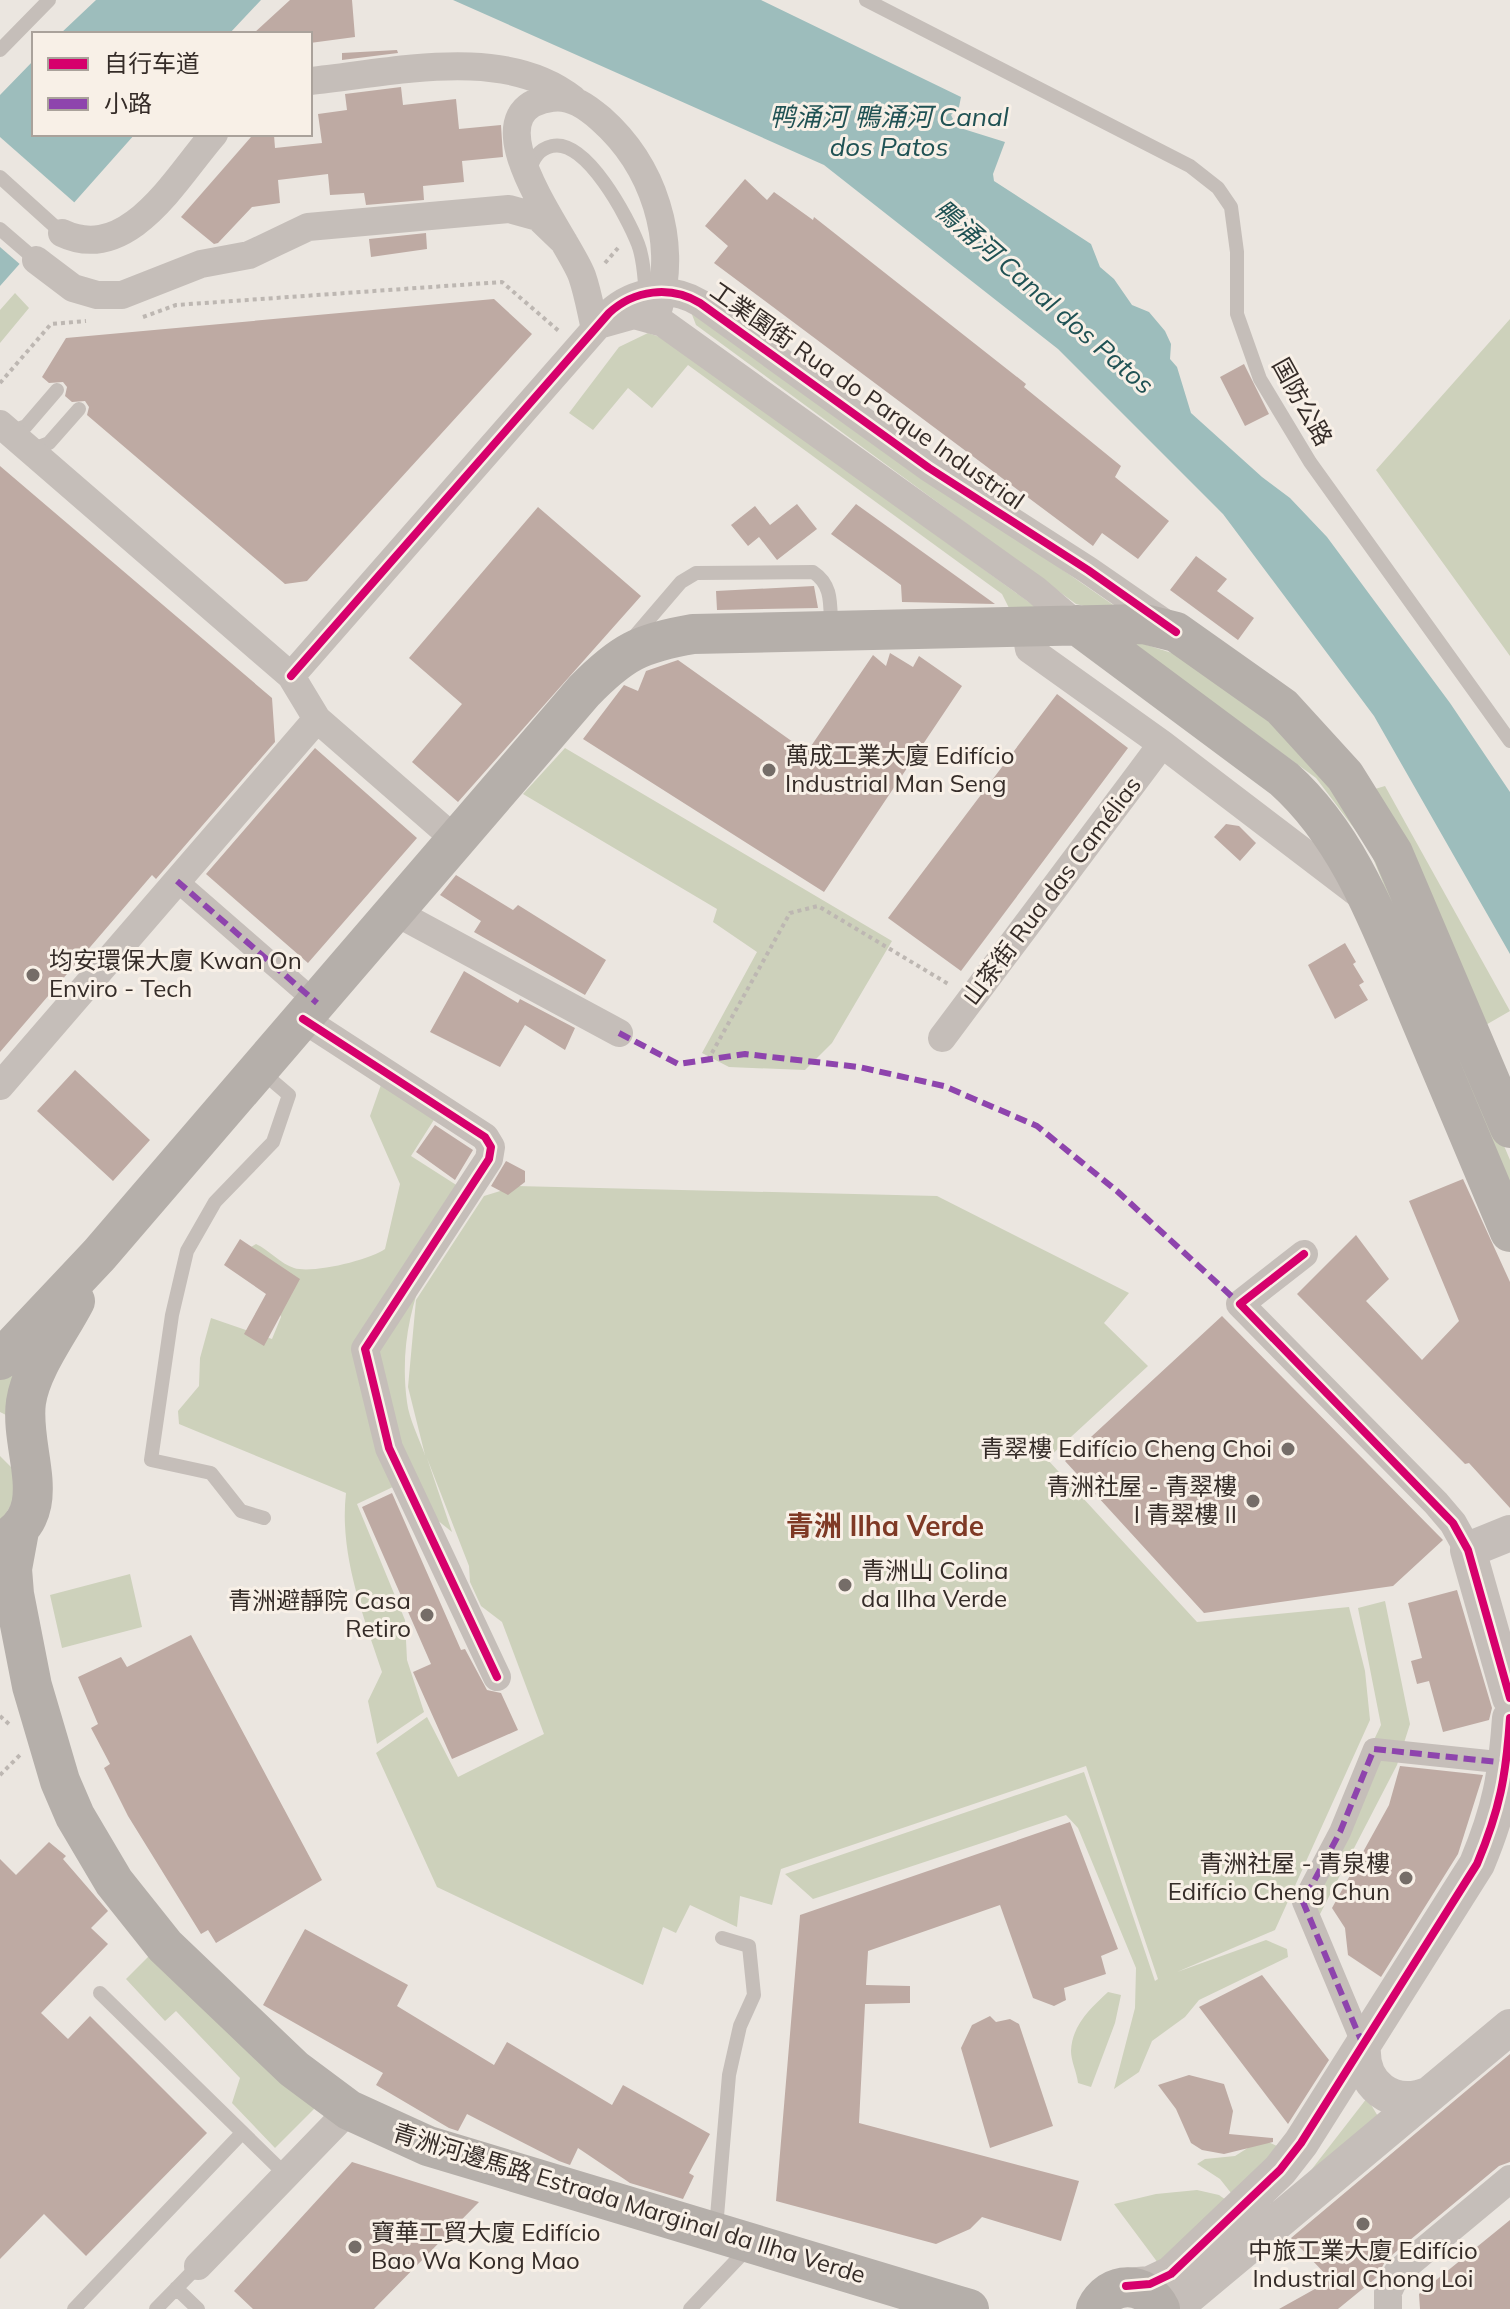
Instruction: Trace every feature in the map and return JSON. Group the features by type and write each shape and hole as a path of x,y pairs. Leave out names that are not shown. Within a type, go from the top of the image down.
{"main road":[{"name":"青洲河邊馬路 Estrada Marginal da Ilha Verde","path":"0,1360 99,1255 612,663 650,641 693,634 1144,624 1176,632 1282,707 1338,767 1371,813 1412,895 1510,1128"},
{"path":"1077,625 1308,800 1331,830 1371,903 1510,1232"},
{"name":"青洲河邊馬路 Estrada Marginal da Ilha Verde","path":"99,1255 31,1386 24,1430 14,1448 34,1478 35,1497 30,1515 9,1537 12,1569 7,1583 56,1785 136,1920 294,2069 349,2110 428,2146 962,2303"},
{"path":"1103,2302 1149,2293 1160,2309"}],"street":[{"path":"312,81 487,66 546,82 579,103 621,140 649,184 663,234 654,302"},
{"path":"579,103 550,98 530,108 520,120 516,149 582,275 587,339"},
{"path":"62,233 96,240 130,227 212,136"},
{"path":"36,260 73,288 89,294 114,296 138,291 208,262 249,255 315,226 509,209 538,217 564,242"},
{"path":"291,676 615,308 654,302 1036,590 1077,625"},
{"name":"工業園街 Rua do Parque Industrial","path":"654,302 700,303 929,468 1088,570 1176,632"},
{"path":"27,441 291,676 317,719 457,841"},
{"path":"1025,627 1029,649 1162,744 1371,903"},
{"path":"0,1086 317,719"},
{"name":"山茶街 Rua das Camélias","path":"942,1038 1162,744"},
{"path":"177,881 310,1011 485,1137 491,1147 489,1159 365,1349 389,1448 497,1677"},
{"path":"395,912 619,1033"},
{"path":"1304,1254 1240,1304 1453,1523 1468,1550 1510,1698"},
{"path":"1468,1550 1510,1533"},
{"path":"1103,2302 1171,2274 1261,2190 1301,2143 1477,1864 1498,1815 1507,1763 1510,1718"},
{"path":"1430,2094 1401,2100 1375,2087 1362,2060 1363,2045 1303,1902 1340,1832 1374,1749 1507,1763"},
{"path":"1173,2309 1510,2027"},
{"path":"198,2266 349,2110"},
{"path":"1388,2304 1390,2285 1402,2269 1510,2179"}],"lane":[{"path":"0,50 49,0"},
{"name":"国防公路","path":"866,0 1190,166 1218,188 1231,207 1237,252 1237,314 1260,379 1310,462 1510,741"},
{"path":"533,184 530,170 538,154 557,145 572,148 592,166 635,238 654,302"},
{"path":"0,177 62,233"},
{"path":"0,229 36,260"},
{"path":"27,441 57,390"},
{"path":"27,441 79,409"},
{"path":"612,663 681,582 696,573 813,572 826,583 829,592 831,631"},
{"path":"259,1069 289,1095 273,1142 215,1202 187,1251 172,1315 151,1460 211,1473 241,1511 264,1518"},
{"path":"690,2309 734,2238 729,2075 740,2026 754,1995 749,1946 722,1938"},
{"path":"100,1993 286,2175"},
{"path":"74,2309 242,2133"},
{"path":"156,2309 198,2266"},
{"path":"176,2288 198,2309"}],"path":[{"path":"582,275 605,263 621,245 635,238"},
{"path":"130,318 146,317 176,305 502,282 587,339"},
{"path":"0,383 51,324 98,320"},
{"path":"708,1060 790,913 818,906 972,999"}],"green space":[{"path":"15,293 29,308 0,343 0,310"},
{"path":"691,312 1132,618 1076,604 696,325"},
{"path":"1510,319 1510,656 1376,470"},
{"path":"648,333 668,340 1048,616 1010,610 1002,594 688,365 652,408 628,388 593,430 569,413 619,347"},
{"path":"1125,638 1175,654 1289,736 1380,851 1510,1160 1510,1199 1369,848 1316,778"},
{"path":"565,748 892,941 832,1043 805,1070 729,1067 702,1053 757,952 713,922 717,909 523,794"},
{"path":"1385,786 1510,1011 1484,1026 1375,789"},
{"name":"青洲山 Colina da Ilha Verde","path":"382,1082 437,1115 411,1156 461,1188 418,1291 406,1344 407,1402 425,1455 408,1387 416,1300 484,1196 516,1186 937,1196 1129,1293 1104,1323 1148,1366 1047,1459 1197,1622 1349,1607 1365,1671 1370,1720 1275,1930 1177,1972 1266,1940 1287,1949 1288,1957 1199,2000 1185,2017 1152,2041 1139,2072 1114,2089 1135,2008 1136,1968 1078,1828 1066,1815 813,1899 785,1874 1084,1772 1155,1981 1158,1979 1086,1766 781,1869 772,1905 740,1896 737,1927 690,1905 676,1933 663,1927 643,1985 437,1887 376,1753 427,1717 458,1777 544,1734 502,1622 481,1606 470,1582 469,1566 427,1458 452,1532 395,1486 357,1504 405,1620 407,1660 424,1712 377,1744 368,1701 382,1672 349,1561 346,1493 179,1424 178,1411 199,1386 200,1358 211,1318 272,1339 281,1317 274,1295 239,1254 256,1244 289,1266 314,1269 354,1261 385,1249 400,1184 370,1116"},
{"path":"42,1329 10,1417 0,1412 0,1376"},
{"path":"0,1456 11,1467 18,1492 0,1524"},
{"path":"130,1574 142,1627 62,1648 50,1595"},
{"path":"1385,1601 1410,1724 1397,1765 1318,1918 1295,1907 1381,1725 1358,1608"},
{"path":"150,1955 316,2107 275,2148 232,2103 240,2078 176,2011 165,2021 126,1979"},
{"path":"1108,1992 1121,1995 1115,2023 1091,2087 1078,2083 1071,2055 1072,2042 1083,2018"},
{"path":"1367,2098 1382,2123 1298,2187"},
{"path":"1262,2139 1279,2147 1235,2198 1220,2179 1197,2164 1205,2159 1235,2156"},
{"path":"1197,2190 1219,2195 1233,2205 1158,2263 1114,2204 1156,2194"}],"water":[{"path":"96,0 261,0 231,32 62,32"},
{"name":"鸭涌河 鴨涌河 Canal dos Patos","path":"453,0 761,0 961,97 959,107 951,115 957,127 1005,142 993,174 994,181 1091,244 1100,267 1114,279 1132,305 1149,312 1165,331 1171,344 1170,359 1177,367 1191,413 1290,498 1327,537 1450,703 1510,792 1510,954 1374,716 1223,514 1058,349 824,165"},
{"path":"32,62 32,136 133,136 0,286 0,95"}],"pier":[{"path":"0,137 75,203 22,266 0,247"}],"building":[{"path":"290,0 352,0 355,37 312,43 312,32 255,32"},
{"path":"397,50 398,53 342,60 342,53"},
{"path":"401,87 403,105 456,99 459,129 501,125 503,157 462,161 464,182 423,186 424,200 366,205 364,193 330,195 328,174 278,180 280,203 252,207 214,244 181,217 251,137 274,136 275,148 322,143 318,114 347,110 345,94"},
{"path":"745,179 767,200 774,192 813,220 814,217 1026,384 1024,387 1121,466 1115,477 1169,521 1138,559 1102,533 1093,546 714,263 728,246 705,226"},
{"path":"426,233 427,249 371,257 369,239"},
{"path":"494,299 532,334 307,581 285,584 87,415 89,407 85,401 72,402 65,396 67,387 63,382 49,383 42,377 66,338"},
{"path":"1244,364 1269,414 1245,426 1220,377"},
{"path":"0,466 272,698 275,742 156,879 152,875 0,1052"},
{"path":"797,504 817,529 777,560 759,537 748,546 731,525 755,506 770,525"},
{"path":"856,504 995,604 902,602 901,585 831,534"},
{"path":"538,507 641,596 458,802 412,762 462,704 409,658"},
{"path":"1196,556 1227,579 1217,591 1254,618 1238,640 1170,590"},
{"path":"814,586 818,608 717,610 716,591"},
{"name":"萬成工業大廈 Edifício Industrial Man Seng","path":"890,653 913,667 919,656 962,686 824,892 583,739 624,685 638,691 646,671 678,660 807,752 873,655 886,666"},
{"path":"1057,694 1128,748 961,971 888,918"},
{"path":"315,748 417,838 308,963 206,874"},
{"path":"1226,824 1239,826 1256,843 1240,861 1214,837"},
{"path":"456,875 513,910 518,905 606,960 585,995 474,932 481,921 440,895"},
{"path":"1345,943 1356,962 1353,964 1364,982 1359,985 1368,1000 1335,1019 1308,965"},
{"path":"464,971 518,1003 520,999 575,1028 565,1050 525,1025 500,1067 430,1032"},
{"path":"75,1070 150,1140 113,1181 37,1111"},
{"path":"435,1125 473,1150 455,1180 416,1152"},
{"path":"506,1161 525,1171 525,1182 508,1195 491,1186"},
{"path":"1463,1179 1510,1282 1510,1508 1469,1463 1465,1464 1297,1294 1356,1235 1389,1279 1366,1301 1422,1360 1459,1321 1409,1201"},
{"path":"240,1239 300,1279 264,1346 244,1334 266,1294 224,1265"},
{"name":"青洲社屋 - 青翠樓 I 青翠樓 II","path":"1222,1316 1443,1540 1393,1586 1204,1613 1065,1461"},
{"name":"青洲避靜院 Casa Retiro","path":"392,1493 461,1650 465,1649 487,1690 501,1693 518,1730 452,1759 413,1672 431,1664 362,1507"},
{"path":"1457,1590 1492,1708 1489,1720 1443,1732 1429,1681 1417,1684 1411,1661 1422,1658 1408,1603"},
{"path":"191,1635 322,1880 216,1943 208,1930 201,1934 128,1816 104,1768 110,1764 91,1728 98,1724 78,1677 121,1657 127,1667"},
{"name":"青洲社屋 - 青泉樓 Edifício Cheng Chun","path":"1400,1766 1483,1775 1458,1854 1381,1977 1348,1955 1345,1928 1332,1908 1389,1805"},
{"path":"1070,1822 1118,1949 1101,1956 1106,1974 1064,1988 1066,2000 1054,2006 1033,1998 1000,1905 868,1951 866,1985 910,1986 910,2003 865,2004 859,2123 1079,2181 1061,2241 982,2217 970,2229 936,2244 776,2201 800,1915"},
{"path":"49,1842 66,1856 63,1859 108,1911 91,1928 108,1944 41,2013 68,2039 90,2016 207,2133 86,2256 44,2214 0,2259 0,1859 16,1875"},
{"path":"305,1929 408,1985 397,2006 494,2065 507,2042 612,2105 623,2085 710,2134 689,2173 694,2176 683,2199 630,2183 578,2148 570,2165 559,2161 467,2114 458,2131 449,2128 376,2085 383,2073 263,2005"},
{"path":"1262,1975 1329,2060 1288,2124 1199,2007"},
{"path":"990,2016 996,2022 1010,2019 1019,2024 1053,2126 990,2148 961,2048 972,2025"},
{"path":"1510,2054 1510,2162 1499,2166 1386,2260 1376,2278 1338,2309 1279,2309 1331,2280 1291,2238"},
{"path":"1189,2075 1224,2084 1233,2111 1229,2134 1273,2138 1273,2142 1224,2154 1202,2150 1191,2143 1176,2109 1158,2085"},
{"name":"寶華工貿大廈 Edifício Bao Wa Kong Mao","path":"352,2162 479,2202 374,2309 253,2309 234,2291"},
{"path":"1510,2220 1510,2309 1420,2309 1419,2294"}],"marked path":[{"path":"177,881 317,1003"},
{"path":"619,1033 678,1064 745,1054 859,1067 944,1086 1037,1126 1117,1191 1240,1304"},
{"path":"1363,2045 1303,1902 1340,1832 1374,1749 1507,1763"}],"cycle path":[{"path":"291,676 609,313 630,299 665,292 689,297 700,303 929,468 1088,570 1176,632"},
{"path":"303,1019 485,1137 491,1147 489,1159 365,1349 389,1448 497,1677"},
{"path":"1304,1254 1240,1304 1453,1523 1468,1550 1510,1698"},
{"path":"1126,2286 1150,2284 1171,2274 1280,2170 1301,2143 1477,1864 1501,1792 1510,1718"}],"place":[{"name":"萬成工業大廈 Edifício Industrial Man Seng","path":"769,770"},
{"name":"均安環保大廈 Kwan On Enviro - Tech","path":"33,975"},
{"name":"青翠樓 Edifício Cheng Choi","path":"1288,1449"},
{"name":"青洲社屋 - 青翠樓 I 青翠樓 II","path":"1253,1501"},
{"name":"青洲山 Colina da Ilha Verde","path":"845,1585"},
{"name":"青洲避靜院 Casa Retiro","path":"427,1615"},
{"name":"青洲社屋 - 青泉樓 Edifício Cheng Chun","path":"1406,1878"},
{"name":"中旅工業大廈 Edifício Industrial Chong Loi","path":"1363,2224"},
{"name":"寶華工貿大廈 Edifício Bao Wa Kong Mao","path":"355,2247"}],"district":[{"name":"青洲 Ilha Verde","path":"885,1526"}],"water label":[{"name":"鴨涌河 Canal dos Patos","path":"1044,297"}]}
